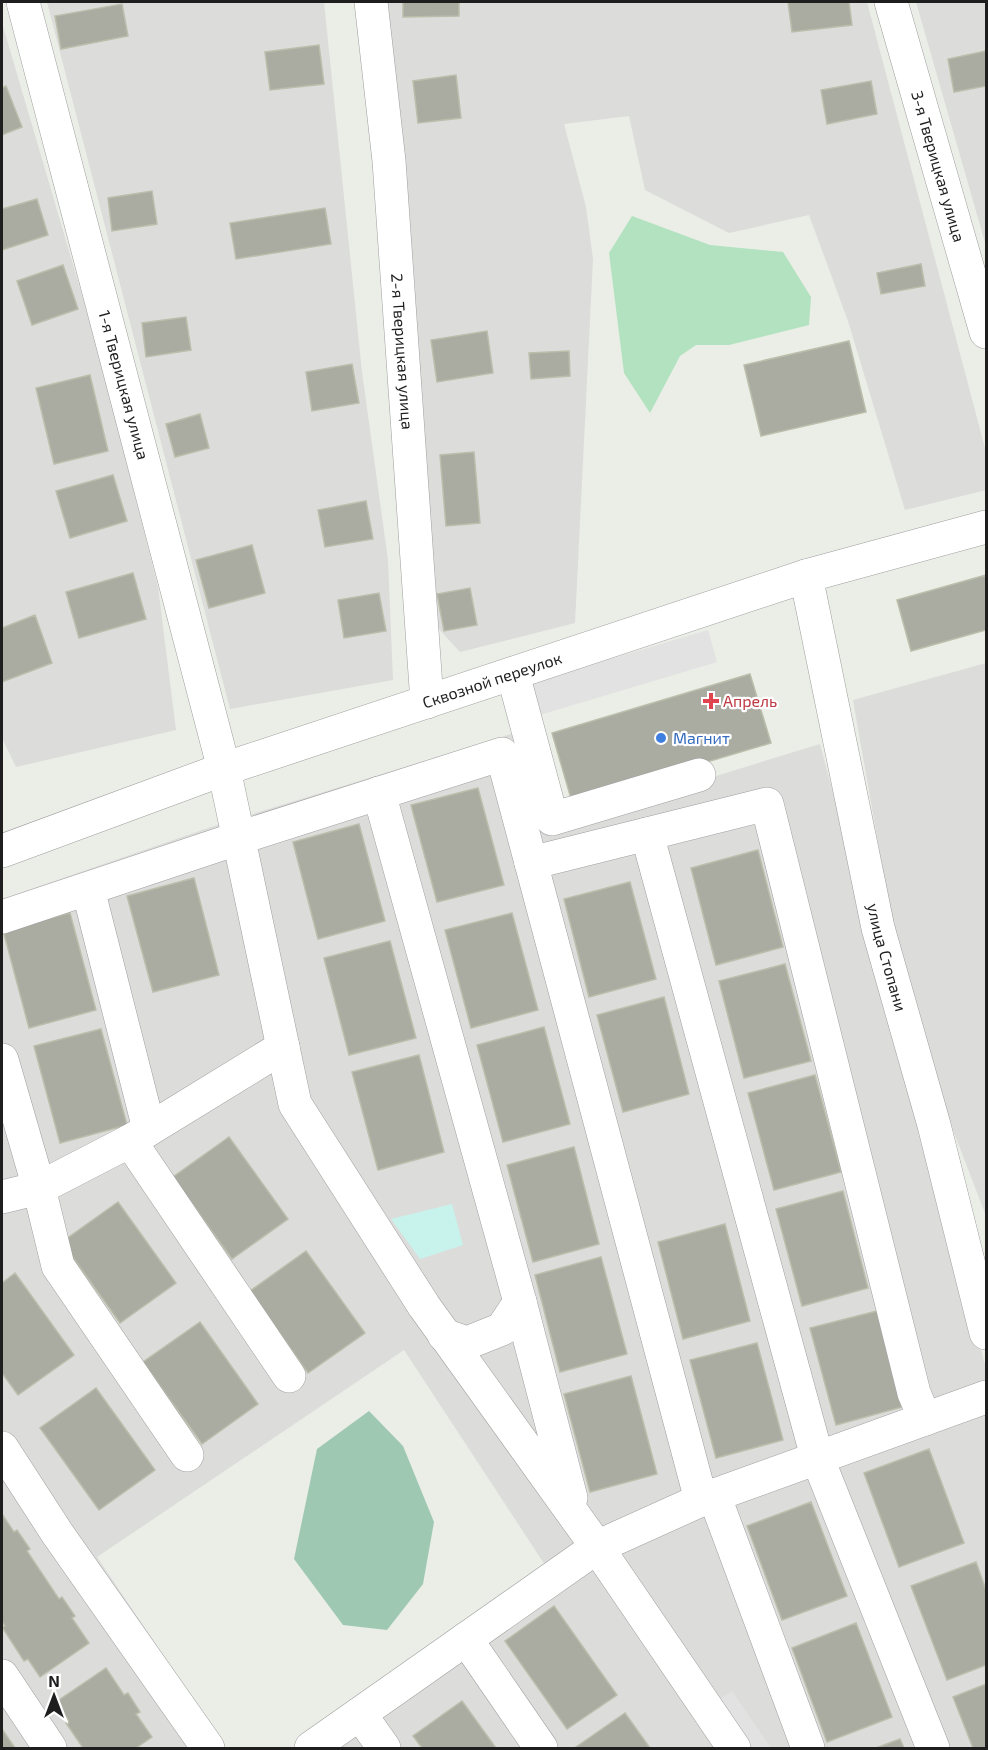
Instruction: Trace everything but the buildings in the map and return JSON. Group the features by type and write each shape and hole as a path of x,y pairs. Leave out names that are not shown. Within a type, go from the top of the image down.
{"street":[{"name":"1-я Тверицкая улица","path":"23,2 224,769 296,1104 424,1306 597,1547 734,1749"},
{"name":"2-я Тверицкая улица","path":"371,2 389,161 427,702"},
{"name":"3-я Тверицкая улица","path":"891,2 987,332"},
{"name":"Сквозной переулок","path":"2,851 224,769 806,576 987,527"},
{"name":"улица Стопани","path":"806,576 878,928 934,1125 987,1333"},
{"path":"513,674 552,819 699,775"},
{"path":"2,917 502,754 707,1498 808,1749"},
{"path":"379,793 520,1302 576,1518"},
{"path":"531,863 767,804 911,1381 925,1419"},
{"path":"647,834 817,1457 933,1749"},
{"path":"88,889 140,1135 289,1376"},
{"path":"2,1197 39,1188 140,1135 283,1047"},
{"path":"2,1060 39,1188 58,1266 186,1455"},
{"path":"444,1335 467,1343 502,1329 520,1302"},
{"path":"311,1749 597,1547 707,1498 987,1397"},
{"path":"7,1468 57,1533 208,1749"},
{"path":"466,1639 541,1749"},
{"path":"2,1676 50,1749"},
{"path":"360,1714 384,1749"}],"shaded area":[{"path":"47,2 324,2 362,372 388,560 393,680 230,709"},
{"path":"383,2 867,2 986,452 986,490 905,510 848,321 809,215 729,233 645,190 629,116 564,124 586,207 593,259 575,623 460,652 436,626"},
{"path":"916,2 986,2 986,246"},
{"path":"2,23 97,346 158,587 176,730 16,767 2,738"},
{"path":"708,630 717,662 533,717 523,685"},
{"path":"986,663 986,1216 948,1117 897,950 853,700"},
{"path":"514,733 544,829 820,744 986,1368 986,1748 326,1748 549,1571 404,1350 97,1557 226,1748 2,1748 2,899 214,826"},
{"path":"452,1204 463,1245 420,1259 391,1219"},
{"path":"732,1691 771,1748 747,1748 715,1702"}],"green space":[{"path":"632,216 710,245 783,252 811,297 809,325 729,345 696,345 680,356 650,413 624,373 609,253"},
{"path":"369,1411 403,1446 434,1522 423,1584 387,1630 343,1625 294,1559 317,1449"}],"place":[{"name":"Апрель","path":"711,701"},
{"name":"Магнит","path":"661,738"}]}
